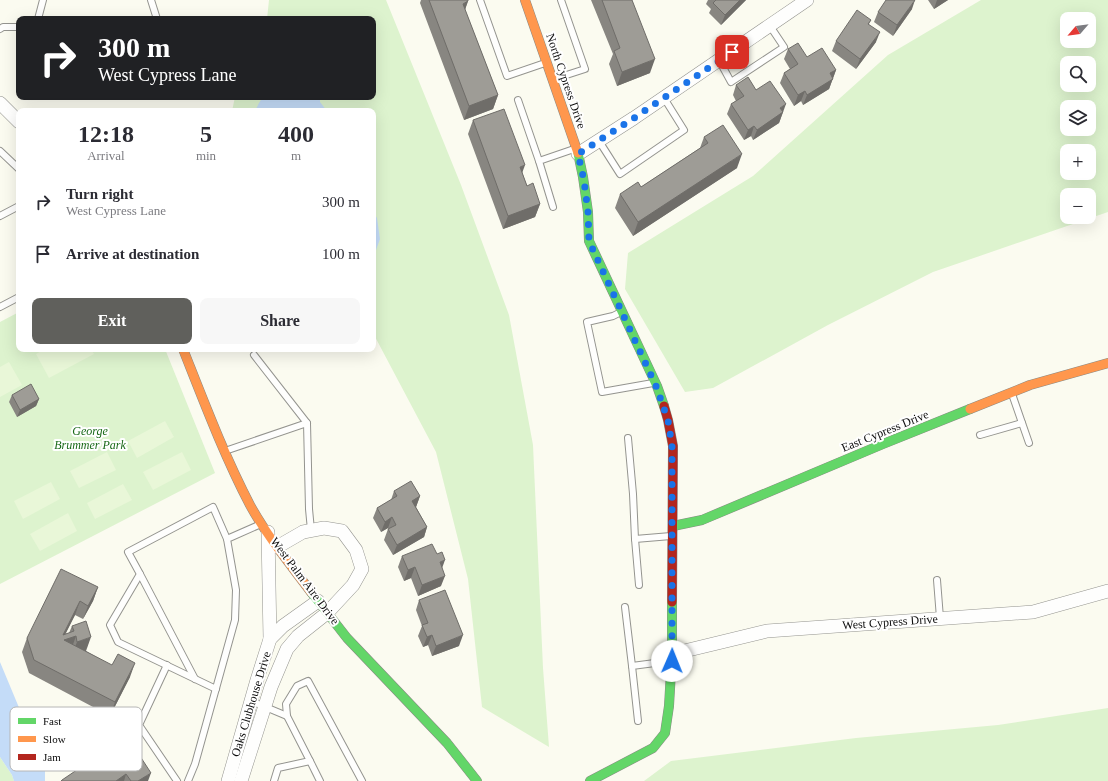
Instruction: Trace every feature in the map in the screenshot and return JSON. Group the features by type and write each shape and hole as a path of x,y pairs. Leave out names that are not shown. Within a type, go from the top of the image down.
{"street":[{"name":"North Cypress Drive","path":"525,0 577,152 588,212 589,241 655,382 668,420 672,446 672,657 669,706 665,733 653,748 590,781"},
{"path":"577,152 599,141 807,0"},
{"path":"0,103 16,119"},
{"name":"West Palm Aire Drive","path":"184,352 224,452 251,506 277,547 348,638 447,743 477,781"},
{"name":"East Cypress Drive","path":"673,526 702,520 883,444 1030,385 1108,362"},
{"path":"265,528 270,639"},
{"name":"Oaks Clubhouse Drive","path":"241,781 271,687 287,649 298,636 327,613 353,585 362,569 356,550 342,531 324,528 310,530"},
{"path":"277,547 303,532 310,530"},
{"name":"West Cypress Drive","path":"672,657 768,631 1032,612 1108,590"},
{"name":"Oaks Clubhouse Drive","path":"228,781 270,639 282,626 318,601"}],"lane":[{"path":"39,16 43,0"},
{"path":"151,0 156,16"},
{"path":"480,0 507,76 547,62"},
{"path":"553,80 585,69 561,0"},
{"path":"719,60 732,82 784,47 770,26"},
{"path":"0,29 3,27 16,28"},
{"path":"599,141 620,174 684,130 664,98"},
{"path":"518,100 553,207"},
{"path":"0,151 16,166"},
{"path":"539,161 577,152"},
{"path":"0,216 16,208"},
{"path":"0,307 16,299"},
{"path":"622,311 613,316 587,322 602,392 655,382"},
{"path":"254,355 307,423 310,530"},
{"path":"1012,392 1029,443"},
{"path":"224,452 307,423"},
{"path":"980,435 1022,423"},
{"path":"628,438 639,585"},
{"path":"188,781 195,764 235,620 236,590 227,539 213,507 128,552 195,679"},
{"path":"227,539 265,528"},
{"path":"635,539 672,535"},
{"path":"140,574 110,625 118,642 216,689"},
{"path":"936,580 940,618"},
{"path":"625,607 638,721"},
{"path":"632,666 672,657"},
{"path":"142,719 167,665"},
{"path":"320,781 287,716 286,704 297,686 308,681 362,781"},
{"path":"251,700 287,716"},
{"path":"142,729 177,781"},
{"path":"274,781 278,768 310,761"}],"green space":[{"path":"269,0 386,0 461,185 509,315 533,445 543,668 549,747 482,707 468,579 436,452 376,339 376,108 233,108 234,100 376,100 376,16 267,16"},
{"path":"981,0 1108,0 1108,212 1096,216 1096,188 1060,188 1060,224 1073,224 933,272 828,325 713,388 685,392 625,289 628,253 753,176 888,55"},
{"name":"George Brummer Park","path":"16,314 16,352 166,352 215,473 0,584 0,322"},
{"path":"40,352 93,352 94,354 49,378 36,354"},
{"path":"9,362 22,385 0,397 0,367"},
{"path":"165,421 174,437 137,458 128,441"},
{"path":"107,452 116,470 79,488 70,471"},
{"path":"182,452 191,470 153,490 143,472"},
{"path":"51,482 60,499 23,519 14,501"},
{"path":"123,484 132,500 95,519 87,503"},
{"path":"68,513 77,531 40,551 30,534"},
{"path":"1108,708 1108,781 644,781 671,761 856,738 998,725"},
{"path":"0,757 12,775 14,781 0,781"}],"water":[{"path":"261,100 320,100 325,108 256,108"},
{"path":"376,216 377,218 380,239 376,250"},
{"path":"0,662 19,707 10,707 10,771 45,771 45,781 14,781 12,775 0,757"}],"building":[{"path":"429,0 468,0 463,4 498,95 469,106"},
{"path":"602,0 632,0 655,59 622,72 614,51 620,48"},
{"path":"716,0 740,0 725,15 713,3"},
{"path":"886,0 915,0 897,25 878,12"},
{"path":"857,10 871,20 868,24 880,32 860,59 836,41"},
{"path":"798,43 807,57 822,48 836,70 830,73 833,79 807,95 805,91 798,95 784,73 798,64 788,49"},
{"path":"748,77 756,90 770,81 786,104 780,108 783,112 757,130 754,126 748,130 731,104 744,96 736,85"},
{"path":"504,109 525,165 520,167 527,186 533,183 540,204 508,216 473,120"},
{"path":"723,125 742,154 638,222 620,194 638,182 641,187 708,143 704,137"},
{"path":"31,384 39,399 20,410 12,395"},
{"path":"411,481 420,496 412,501 427,527 397,545 388,529 396,525 392,517 385,522 377,508 397,496 394,491"},
{"path":"432,544 437,554 442,552 445,560 440,562 445,576 422,585 415,567 408,570 402,556"},
{"path":"61,569 98,587 88,606 80,601 63,635 74,631 72,626 86,621 91,637 77,642 76,636 64,640 112,665 118,654 135,663 115,702 34,660 27,638"},
{"path":"445,590 463,635 436,646 432,635 427,637 422,625 428,623 419,600"},
{"path":"142,759 151,773 138,781 131,781 126,774 116,781 61,781 75,771 142,771"}],"traffic: fast":[{"path":"578,153 588,212 589,241 657,386 664,406"},
{"path":"673,526 702,520 970,409"},
{"path":"311,592 347,638 447,743 477,781"},
{"path":"590,781 653,748 665,733 669,706 672,654 672,602"}],"traffic: slow":[{"path":"525,0 578,153"},
{"path":"184,352 223,448 250,505 271,539 311,592"},
{"path":"970,409 1030,385 1108,363"}],"traffic: jam":[{"path":"664,406 673,446 672,602"}],"route":[{"path":"672,661 673,492 672,446 668,420 655,382 589,241 585,188 578,154 732,52"}]}
